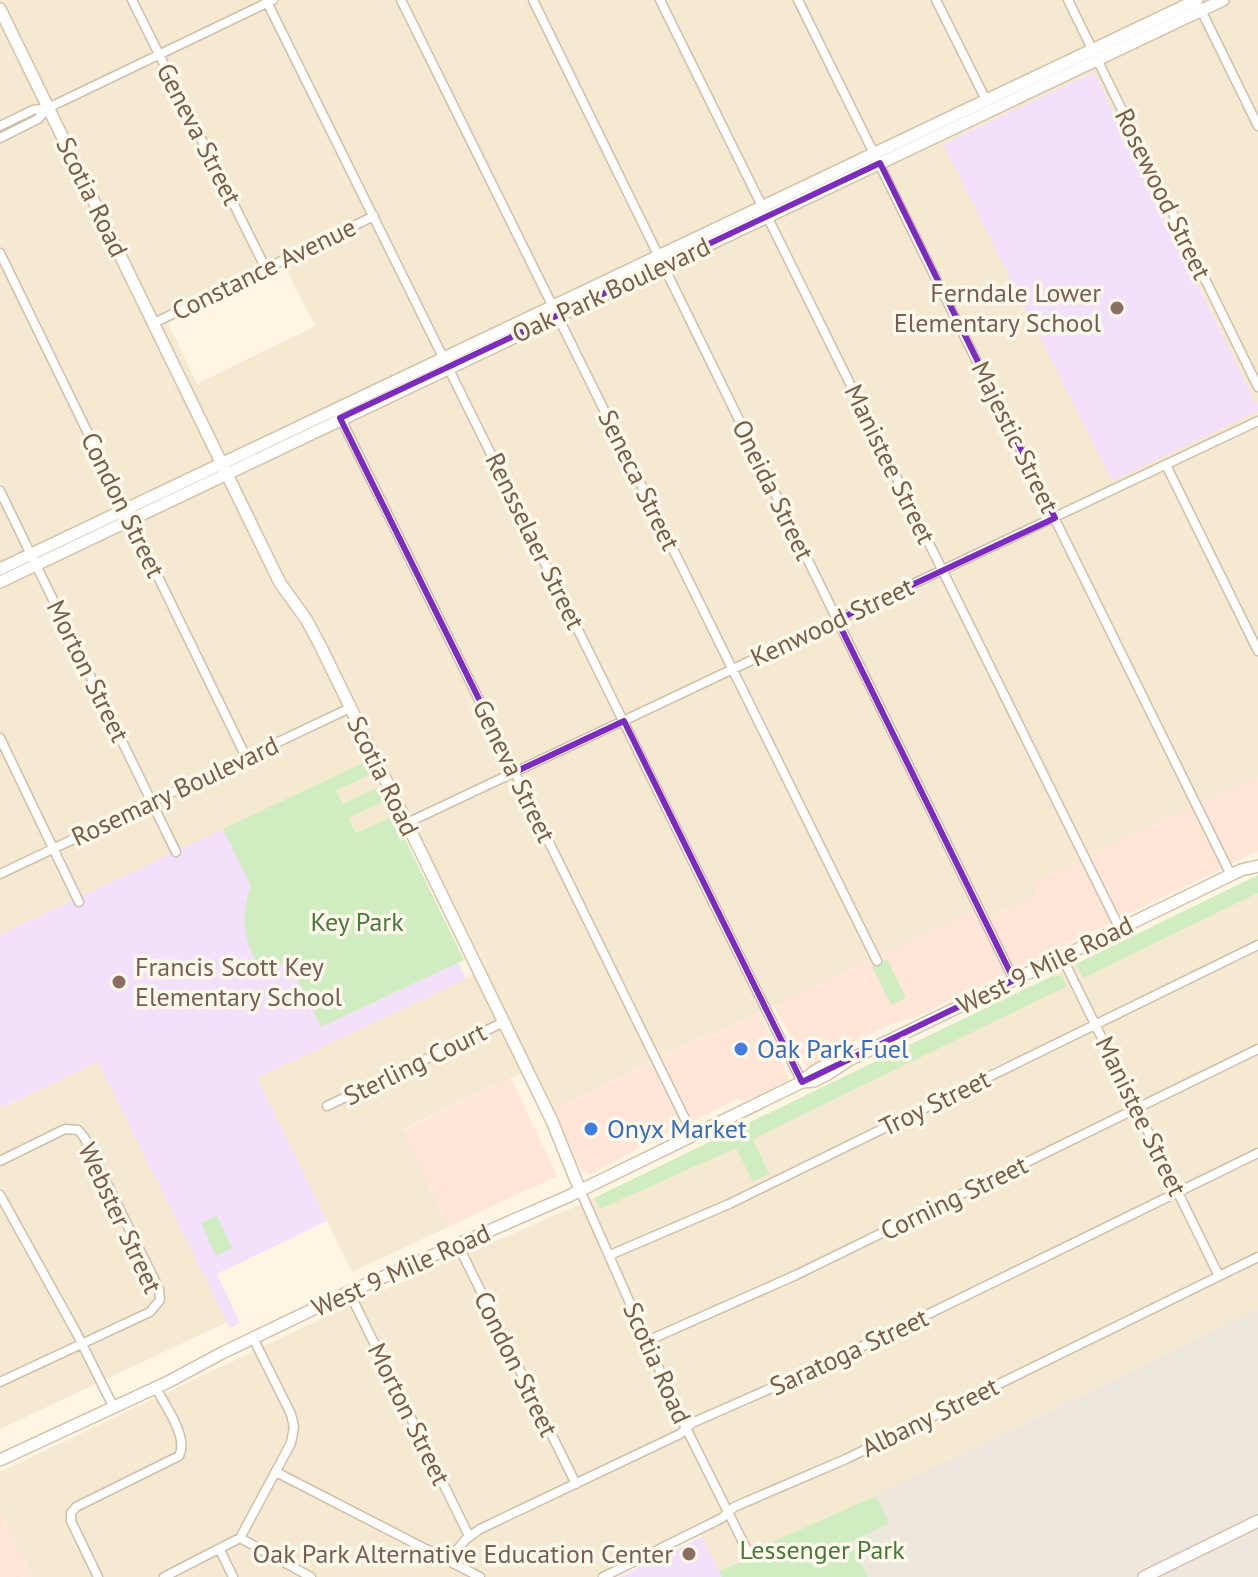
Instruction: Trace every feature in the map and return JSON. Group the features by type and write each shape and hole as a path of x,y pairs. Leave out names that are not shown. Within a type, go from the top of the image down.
{"street":[{"name":"Geneva Street","path":"132,0 266,269"},
{"name":"Seneca Street","path":"401,0 877,961"},
{"name":"Oneida Street","path":"533,0 1014,980"},
{"name":"Manistee Street","path":"660,0 1120,929"},
{"name":"Majestic Street","path":"798,0 1055,518 1236,873"},
{"path":"936,0 989,105"},
{"name":"Rosewood Street","path":"1068,0 1258,387"},
{"name":"Oak Park Boulevard","path":"0,569 33,559 1198,3 1223,0"},
{"path":"0,126 33,110 48,108 269,1"},
{"name":"Rensselaer Street","path":"269,1 802,1082"},
{"path":"1198,3 1258,126"},
{"name":"Scotia Road","path":"0,9 280,583 310,625 504,1022 562,1143 687,1429 748,1552"},
{"path":"0,138 38,119 48,108"},
{"name":"Constance Avenue","path":"154,323 374,216"},
{"name":"Condon Street","path":"0,253 246,757"},
{"name":"Geneva Street","path":"338,413 693,1135"},
{"name":"Kenwood Street","path":"407,823 1258,421"},
{"path":"1166,465 1258,651"},
{"name":"Morton Street","path":"0,491 176,852"},
{"name":"Oak Park Boulevard","path":"0,582 33,559"},
{"name":"Rosemary Boulevard","path":"0,874 350,708"},
{"path":"0,738 79,902"},
{"name":"West 9 Mile Road","path":"1236,873 1245,863 1258,857"},
{"name":"West 9 Mile Road","path":"0,1460 156,1388 349,1292 580,1190 802,1082 816,1071 837,1061 849,1060 1236,873 1258,866"},
{"name":"Troy Street","path":"610,1255 729,1204 1258,945"},
{"name":"Manistee Street","path":"1062,957 1219,1276"},
{"name":"Sterling Court","path":"327,1106 504,1022"},
{"name":"Corning Street","path":"647,1341 796,1275 1258,1049"},
{"name":"Webster Street","path":"0,1161 65,1129 78,1130 159,1289 160,1300 150,1312 82,1344"},
{"name":"Saratoga Street","path":"449,1560 469,1536 680,1434 692,1423 838,1359 1258,1153"},
{"path":"0,1195 114,1408"},
{"name":"Condon Street","path":"457,1243 576,1484"},
{"name":"Albany Street","path":"603,1577 728,1513 734,1507 846,1459 1258,1257"},
{"name":"Morton Street","path":"349,1292 469,1536"},
{"path":"164,1577 240,1538 291,1443 294,1427 291,1414 253,1338"},
{"path":"0,1382 82,1344"},
{"path":"98,1577 71,1521 71,1513 76,1507 179,1456 182,1447 180,1437 156,1388"},
{"path":"276,1472 480,1577"},
{"path":"1144,1577 1258,1521"},
{"path":"240,1538 311,1577"},
{"path":"220,1550 233,1577"}],"highlighted area":[{"path":"880,163 1055,518 837,620 1014,980 802,1082 624,721 515,772 340,418"}],"shaded area":[{"path":"0,0 1258,0 1258,408 1094,72 943,144 1112,480 1258,411 1258,776 1033,883 1038,895 990,918 984,907 710,1036 708,1034 553,1110 532,1068 403,1129 448,1227 352,1272 257,1078 486,968 407,810 357,834 349,818 386,800 380,787 342,804 336,791 372,773 367,761 0,935","holes":["284,265 315,326 197,384 167,321"]},
{"name":"Ferndale Lower Elementary School","path":"1094,72 1258,408 1258,411 1112,481 943,144"},
{"path":"1258,776 1258,851 916,1017 891,1024 807,1067 774,1006 984,906 991,918 1038,895 1032,883"},
{"path":"223,829 321,1027 458,963 466,979 257,1078 327,1221 217,1274 240,1323 230,1328 98,1062 2,1108 0,1103 0,935"},
{"path":"1258,875 1258,1309 864,1502 756,1549 719,1571 696,1525 620,1562 601,1577 32,1577 0,1512 0,1472 369,1296 599,1196"},
{"path":"760,1013 789,1080 743,1102 738,1099 590,1175 581,1169 553,1110 709,1034"},
{"path":"98,1062 227,1322 0,1429 0,1103 3,1108"},
{"path":"511,1078 557,1176 448,1227 403,1130"},
{"path":"1258,1309 1258,1577 868,1577 850,1541 888,1523 876,1496"},
{"path":"0,1512 32,1577 0,1577"},
{"name":"Oak Park Alternative Education Center","path":"702,1537 722,1577 619,1577"}],"green space":[{"name":"Key Park","path":"367,761 373,773 336,791 343,804 380,786 386,800 349,818 356,833 394,816 464,960 321,1027 288,961 263,973 251,952 245,931 245,909 251,886 223,829"},
{"path":"1258,875 1258,893 1083,978 1078,963"},
{"path":"887,959 906,998 891,1005 872,967"},
{"path":"1052,976 1062,976 1067,986 753,1139 769,1174 753,1182 736,1148 600,1209 594,1198"},
{"path":"217,1216 232,1248 216,1256 201,1223"},
{"name":"Lessenger Park","path":"876,1496 889,1523 850,1542 868,1577 722,1577 719,1571 742,1561 756,1549"}],"place":[{"name":"Ferndale Lower Elementary School","path":"1117,308"},
{"name":"Francis Scott Key Elementary School","path":"119,982"},
{"name":"Oak Park Fuel","path":"741,1049"},
{"name":"Onyx Market","path":"591,1129"},
{"name":"Oak Park Alternative Education Center","path":"689,1554"}]}
